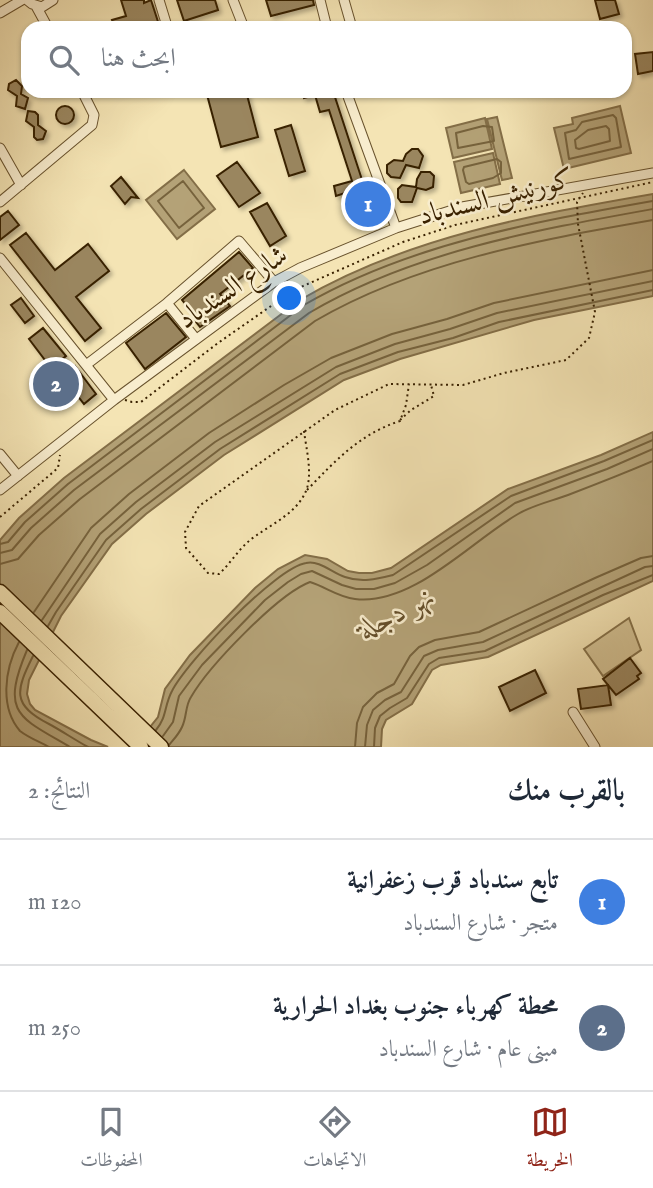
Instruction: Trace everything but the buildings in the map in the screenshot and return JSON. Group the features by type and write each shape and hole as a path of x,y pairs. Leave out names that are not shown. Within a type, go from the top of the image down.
{"highway":[{"path":"0,592 162,747"},
{"path":"0,612 141,747"}],"street":[{"path":"0,13 25,0 36,6 44,21"},
{"path":"36,6 47,5 53,0"},
{"path":"159,0 165,21"},
{"path":"233,0 241,21"},
{"path":"320,0 325,21"},
{"path":"344,0 350,21"},
{"path":"0,202 92,125 94,115 86,98"},
{"path":"349,98 396,228"},
{"path":"0,148 21,185"},
{"name":"شارع السندباد","path":"0,490 196,339 274,282 300,268 396,228 462,207 653,173"},
{"path":"86,365 167,303 239,241 274,282"},
{"path":"0,258 116,399"},
{"path":"167,303 196,339"},
{"path":"0,454 18,476"},
{"path":"573,712 594,747"}],"path":[{"name":"كورنيش السندباد","path":"116,399 141,402 218,343 294,290 403,242 455,225 653,182"},
{"path":"431,385 434,396 411,410 400,421 378,428 358,442 306,490 291,510 248,542 219,573 208,573 186,548 185,533 199,506 335,410 376,388 388,384 463,385 566,360 589,338 595,312 580,242 577,202 590,183"},
{"path":"400,421 409,384"},
{"path":"304,431 309,452 306,490"},
{"path":"0,517 58,468 61,461 58,444"}],"shaded area":[{"path":"629,618 641,650 603,676 584,649"}],"water":[{"path":"620,106 631,153 564,169 554,128 573,124 572,118"},
{"path":"497,117 512,178 502,180 487,119"},
{"path":"485,118 492,149 453,158 446,128"},
{"path":"493,153 500,184 461,193 454,162"},
{"path":"184,170 215,209 177,239 146,200"},
{"path":"653,194 653,296 534,320 400,359 344,380 224,455 146,514 112,544 61,616 29,680 27,694 35,710 108,747 0,747 0,540 19,518 64,478 300,300 341,278 427,244 471,231"},
{"name":"نهر دجلة","path":"653,432 653,581 488,657 441,665 432,670 412,704 386,720 382,729 381,747 134,747 158,717 165,689 190,655 255,588 278,569 305,555 327,559 348,571 359,573 391,568 508,489 601,455"}],"place":[{"name":"تابع سندباد قرب زعفرانية","path":"368,204"},
{"name":"محطة كهرباء جنوب بغداد الحرارية","path":"56,384"}]}
